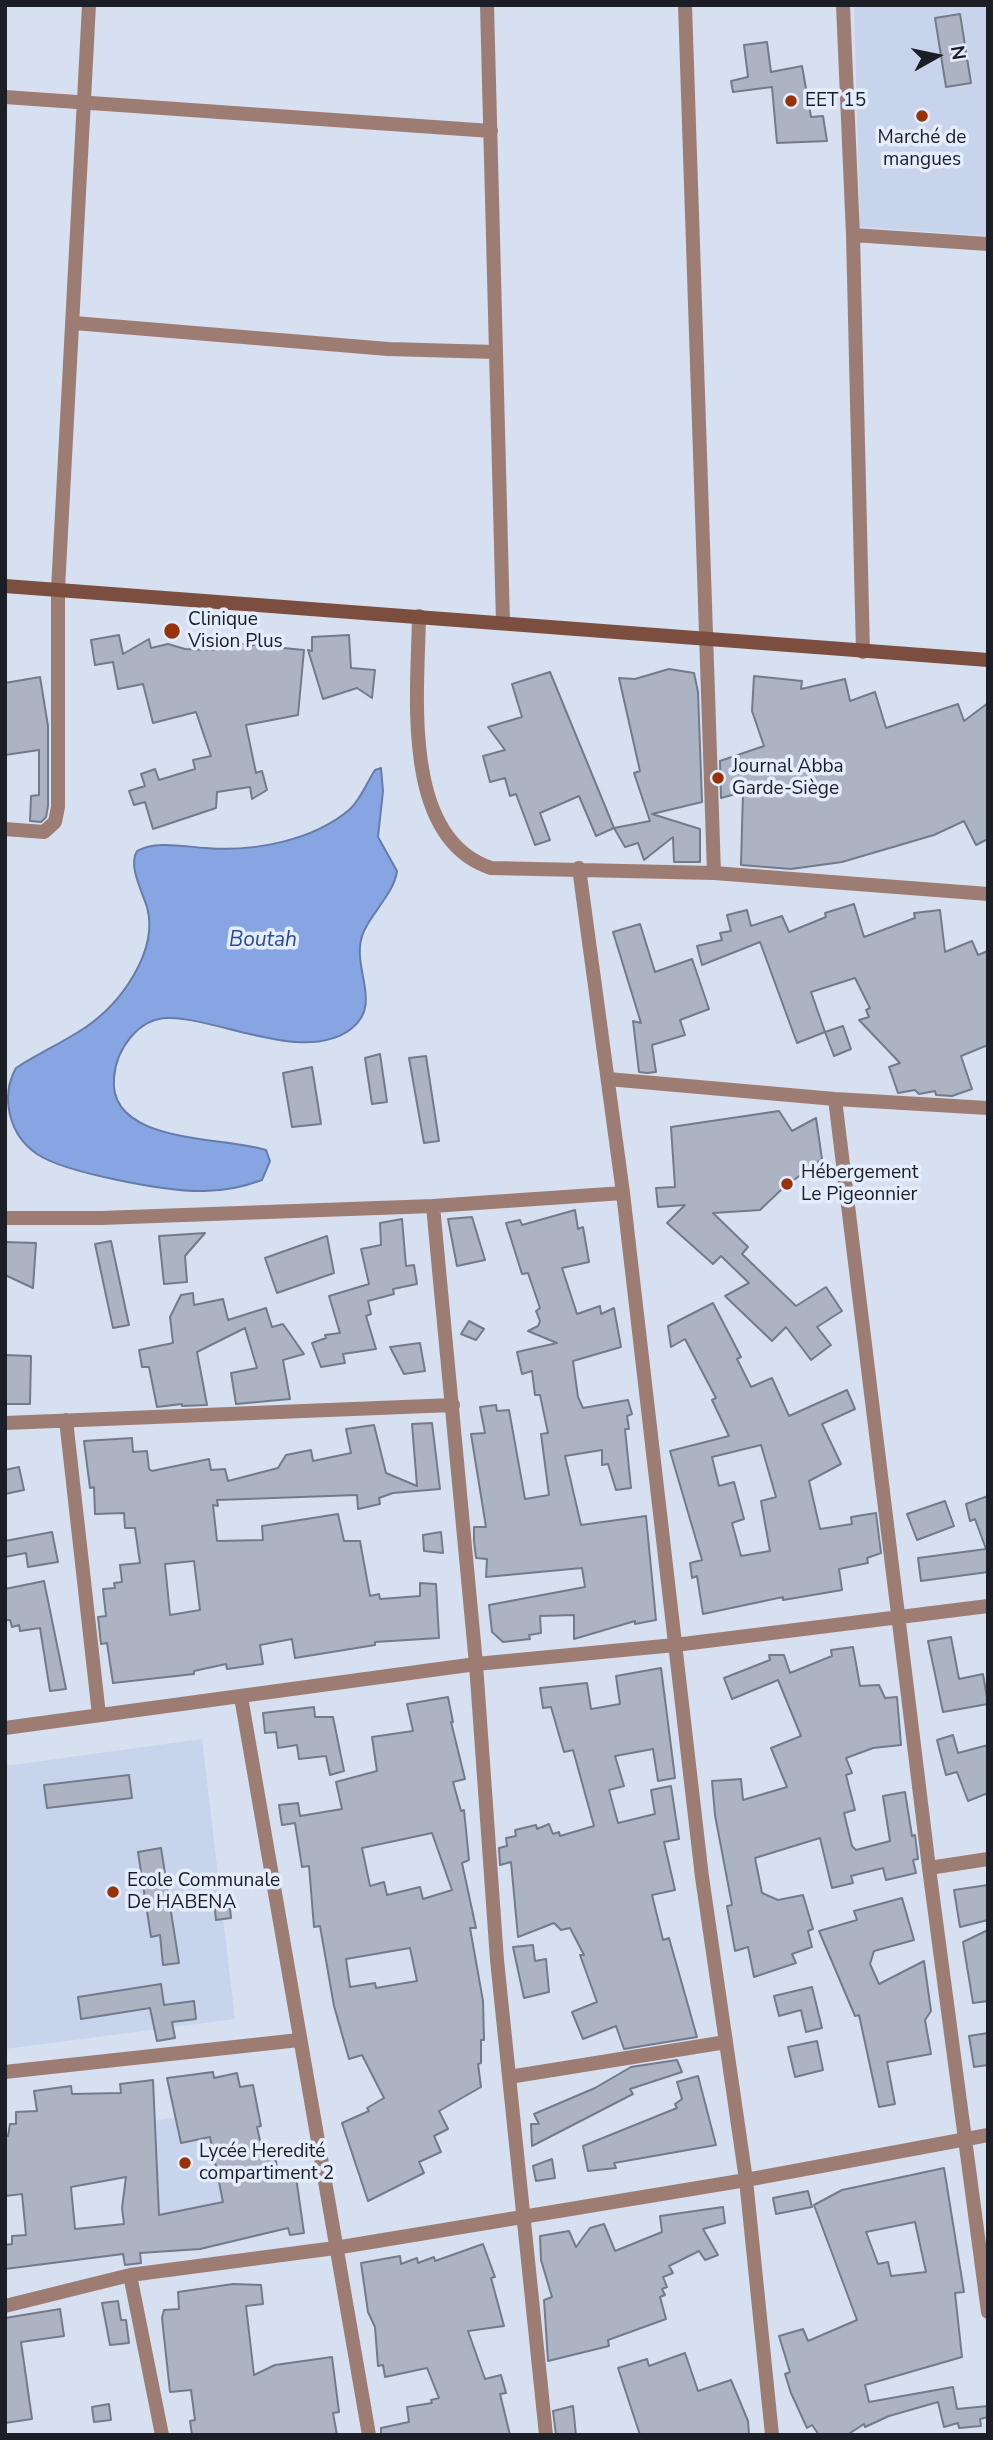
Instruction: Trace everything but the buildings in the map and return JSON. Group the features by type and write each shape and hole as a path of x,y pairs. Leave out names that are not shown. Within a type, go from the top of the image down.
{"street":[{"path":"5,829 44,832 55,822 58,807 58,589 89,5"},
{"path":"487,5 503,623"},
{"path":"685,5 714,873"},
{"path":"843,5 853,235 863,652"},
{"path":"5,97 491,131"},
{"path":"853,235 988,244"},
{"path":"74,323 388,349 495,352"},
{"path":"5,586 988,660"},
{"path":"419,616 417,730 429,800 443,827 464,856 491,868 714,873 988,894"},
{"path":"579,868 623,1193 702,1877 746,2180 772,2435"},
{"path":"608,1079 835,1100 988,1108"},
{"path":"835,1100 929,1868 988,2312"},
{"path":"5,1218 101,1218 433,1206 623,1193"},
{"path":"433,1206 476,1664 497,1960 546,2435"},
{"path":"5,1423 453,1405"},
{"path":"66,1420 99,1715"},
{"path":"5,1728 476,1664 675,1645 988,1606"},
{"path":"241,1697 369,2435"},
{"path":"929,1868 988,1859"},
{"path":"5,2072 299,2040"},
{"path":"509,2077 726,2042"},
{"path":"5,2306 130,2275 335,2248 746,2180 988,2135"},
{"path":"130,2275 162,2435"}],"shaded area":[{"name":"Marché de mangues","path":"854,5 988,5 988,236 860,227"},
{"name":"Ecole Communale De HABENA","path":"202,1739 235,2019 5,2049 5,1766"},
{"name":"Lycée Heredité compartiment 2","path":"221,2111 242,2206 138,2247 136,2123"}],"water":[{"name":"Boutah","path":"381,768 383,791 378,837 397,871 392,887 364,931 360,944 366,996 361,1019 351,1029 332,1039 310,1042 262,1037 191,1020 158,1019 139,1029 131,1037 124,1046 116,1067 114,1078 117,1100 129,1116 149,1127 172,1134 266,1150 270,1161 262,1180 219,1190 167,1188 70,1168 37,1154 27,1146 14,1126 8,1103 11,1079 16,1068 99,1017 124,990 142,958 149,924 147,907 135,871 137,851 162,845 243,848 300,837 318,830 349,810 360,797 375,770"}],"place":[{"name":"EET 15","path":"791,101"},
{"name":"Marché de mangues","path":"922,116"},
{"name":"Clinique Vision Plus","path":"172,631"},
{"name":"Journal Abba Garde-Siège","path":"718,778"},
{"name":"Hébergement Le Pigeonnier","path":"787,1184"},
{"name":"Ecole Communale De HABENA","path":"113,1892"},
{"name":"Lycée Heredité compartiment 2","path":"185,2163"}]}
